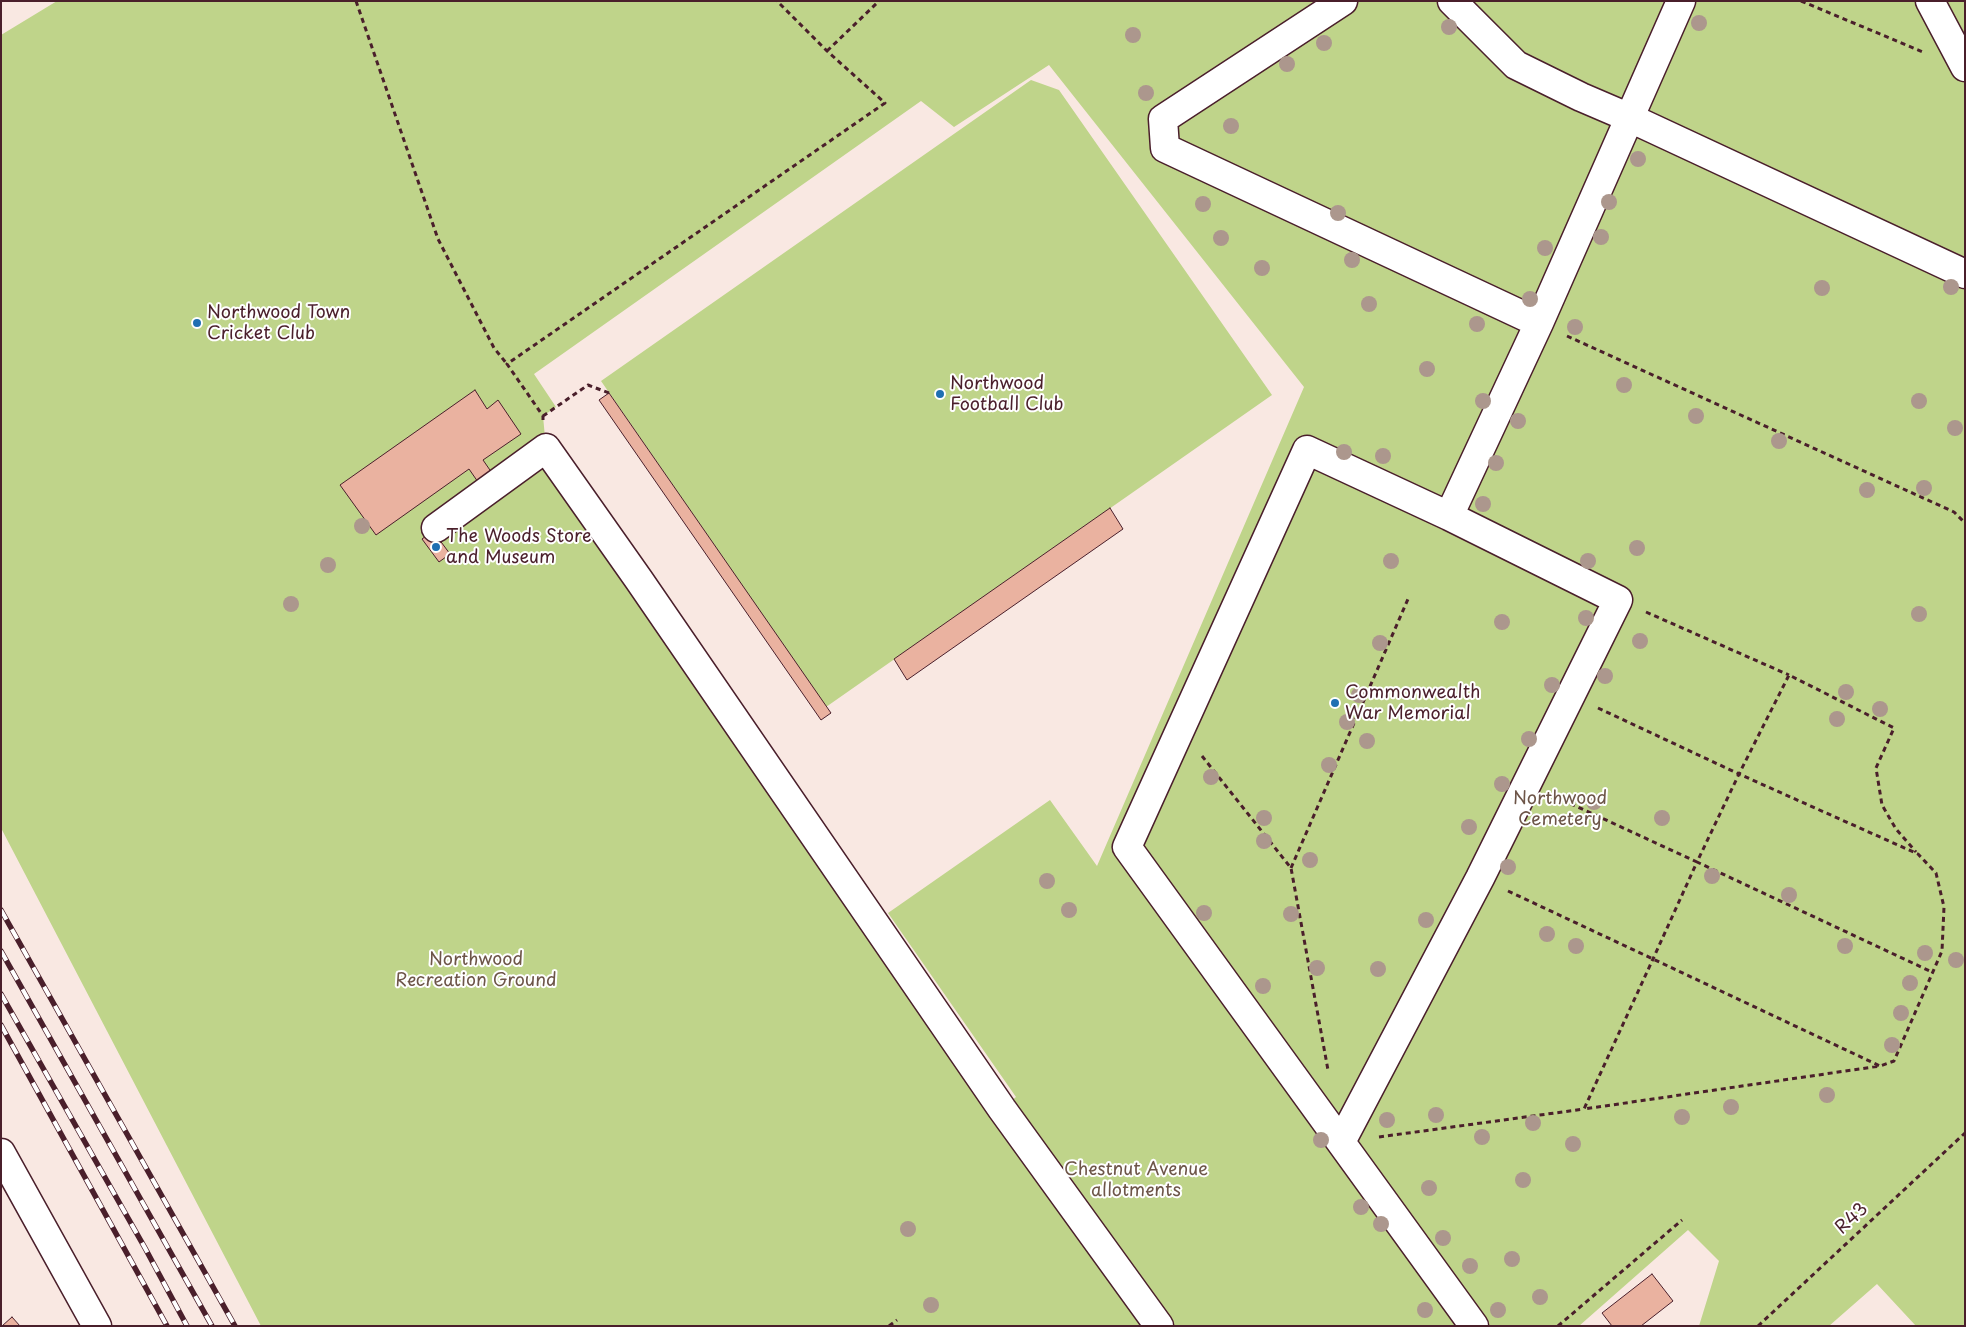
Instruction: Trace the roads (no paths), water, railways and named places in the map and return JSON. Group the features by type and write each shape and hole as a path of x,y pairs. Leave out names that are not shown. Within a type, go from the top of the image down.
{"lane":[{"path":"1342,1 1163,119 1165,148 1539,323"},
{"path":"1452,1 1516,65 1581,97 1965,274"},
{"path":"1449,516 1539,323 1681,1"},
{"path":"1930,1 1965,67"},
{"path":"436,528 546,448 996,1100 1159,1326"},
{"path":"1341,1142 1480,878 1618,600 1449,516 1307,450 1127,847 1474,1326"},
{"path":"1,1153 97,1326"}],"railway":[{"path":"1,910 235,1326"},
{"path":"1,951 212,1326"},
{"path":"1,994 187,1326"},
{"path":"1,1025 167,1326"}],"place":[{"name":"Northwood Town Cricket Club","path":"197,323"},
{"name":"Northwood Football Club","path":"940,394"},
{"name":"The Woods Store and Museum","path":"436,547"},
{"name":"Commonwealth War Memorial","path":"1335,703"}],"park label":[{"name":"Northwood Cemetery","path":"1560,810"},
{"name":"Northwood Recreation Ground","path":"476,970"},
{"name":"Chestnut Avenue allotments","path":"1136,1180"}]}
